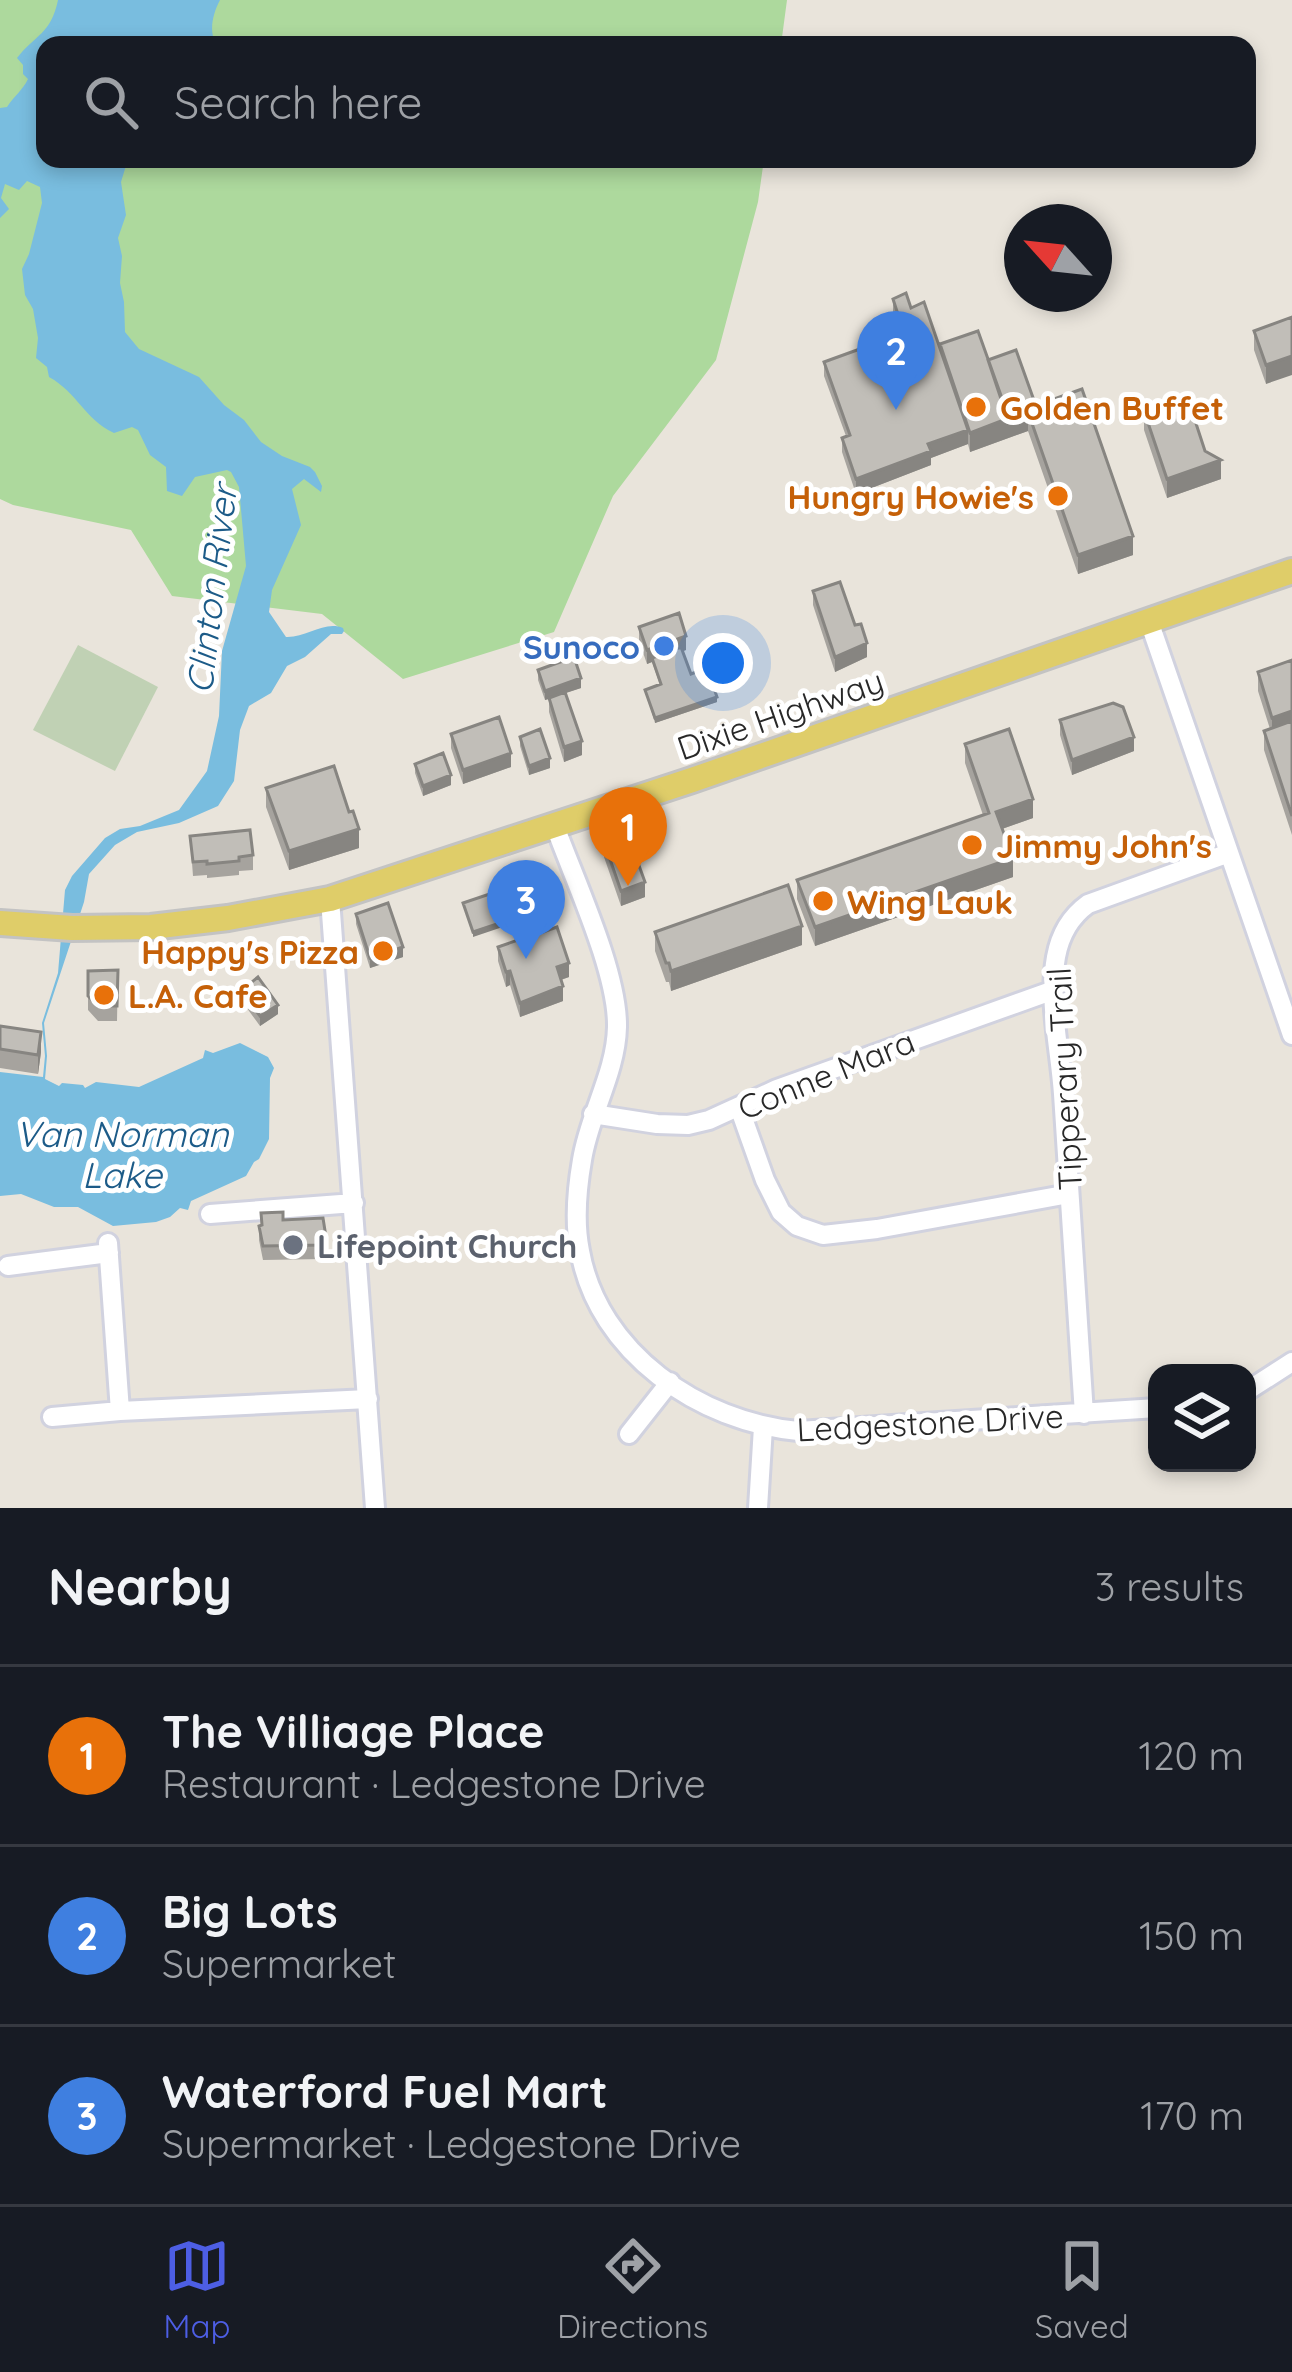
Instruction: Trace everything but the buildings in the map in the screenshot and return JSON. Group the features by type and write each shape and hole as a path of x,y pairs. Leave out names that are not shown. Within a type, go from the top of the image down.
{"main road":[{"name":"Dixie Highway","path":"0,923 151,927 330,899 1292,571"}],"street":[{"path":"1149,620 1292,1035"},
{"name":"Ledgestone Drive","path":"555,826 599,946 615,1006 616,1043 582,1157 577,1202 580,1251 593,1292 617,1337 645,1364 715,1410 763,1427 798,1431 1148,1409"},
{"name":"Tipperary Trail","path":"1084,1414 1055,960 1072,918 1088,904 1229,854"},
{"path":"330,899 375,1508"},
{"name":"Conne Mara","path":"593,1114 688,1125 709,1120 777,1089 1054,990"},
{"path":"739,1107 781,1212 797,1226 823,1235 1070,1194"},
{"path":"210,1214 354,1203"},
{"path":"8,1266 108,1248 120,1411"},
{"path":"1256,1384 1292,1362"},
{"path":"629,1434 670,1382"},
{"path":"52,1417 368,1399"},
{"path":"758,1508 763,1427"}],"green space":[{"path":"0,0 787,0 782,36 36,36 36,168 763,168 716,360 613,496 554,632 403,679 322,614 172,596 131,530 0,499"},
{"path":"78,645 158,687 115,771 33,730"}],"water":[{"path":"58,0 220,0 212,23 214,36 38,36"},
{"name":"Van Norman Lake","path":"36,38 36,168 125,168 121,182 126,215 118,238 125,332 139,349 199,377 261,442 310,467 322,486 321,492 304,479 292,489 301,525 272,590 269,612 286,637 329,626 344,631 331,634 287,666 271,693 249,706 240,730 234,781 218,806 179,823 137,832 115,845 89,874 44,1023 45,1079 59,1086 85,1088 96,1082 139,1087 203,1058 205,1050 213,1053 240,1043 268,1057 274,1068 269,1139 246,1176 191,1201 188,1210 180,1208 156,1222 113,1226 78,1207 54,1207 21,1194 0,1196 0,1072 43,1077 42,1023 58,973 65,890 72,876 105,838 179,810 207,771 219,716 222,651 246,566 239,487 227,470 195,477 182,496 167,491 166,467 150,455 138,430 132,427 114,433 104,427 49,377 47,367 36,358 38,338 22,269 42,203 40,187 27,181 19,190 5,184 1,198 9,209 0,218 0,108 7,107 28,79 17,58"}],"place":[{"name":"Golden Buffet","path":"976,407"},
{"name":"Big Lots","path":"896,410"},
{"name":"Hungry Howie's","path":"1058,496"},
{"name":"Sunoco","path":"664,646"},
{"name":"Jimmy John's","path":"972,845"},
{"name":"The Villiage Place","path":"628,886"},
{"name":"Wing Lauk","path":"823,901"},
{"name":"Happy's Pizza","path":"383,951"},
{"name":"Waterford Fuel Mart","path":"526,959"},
{"name":"L.A. Cafe","path":"104,995"},
{"name":"Lifepoint Church","path":"293,1245"}],"water label":[{"name":"Clinton River","path":"211,589"}]}
